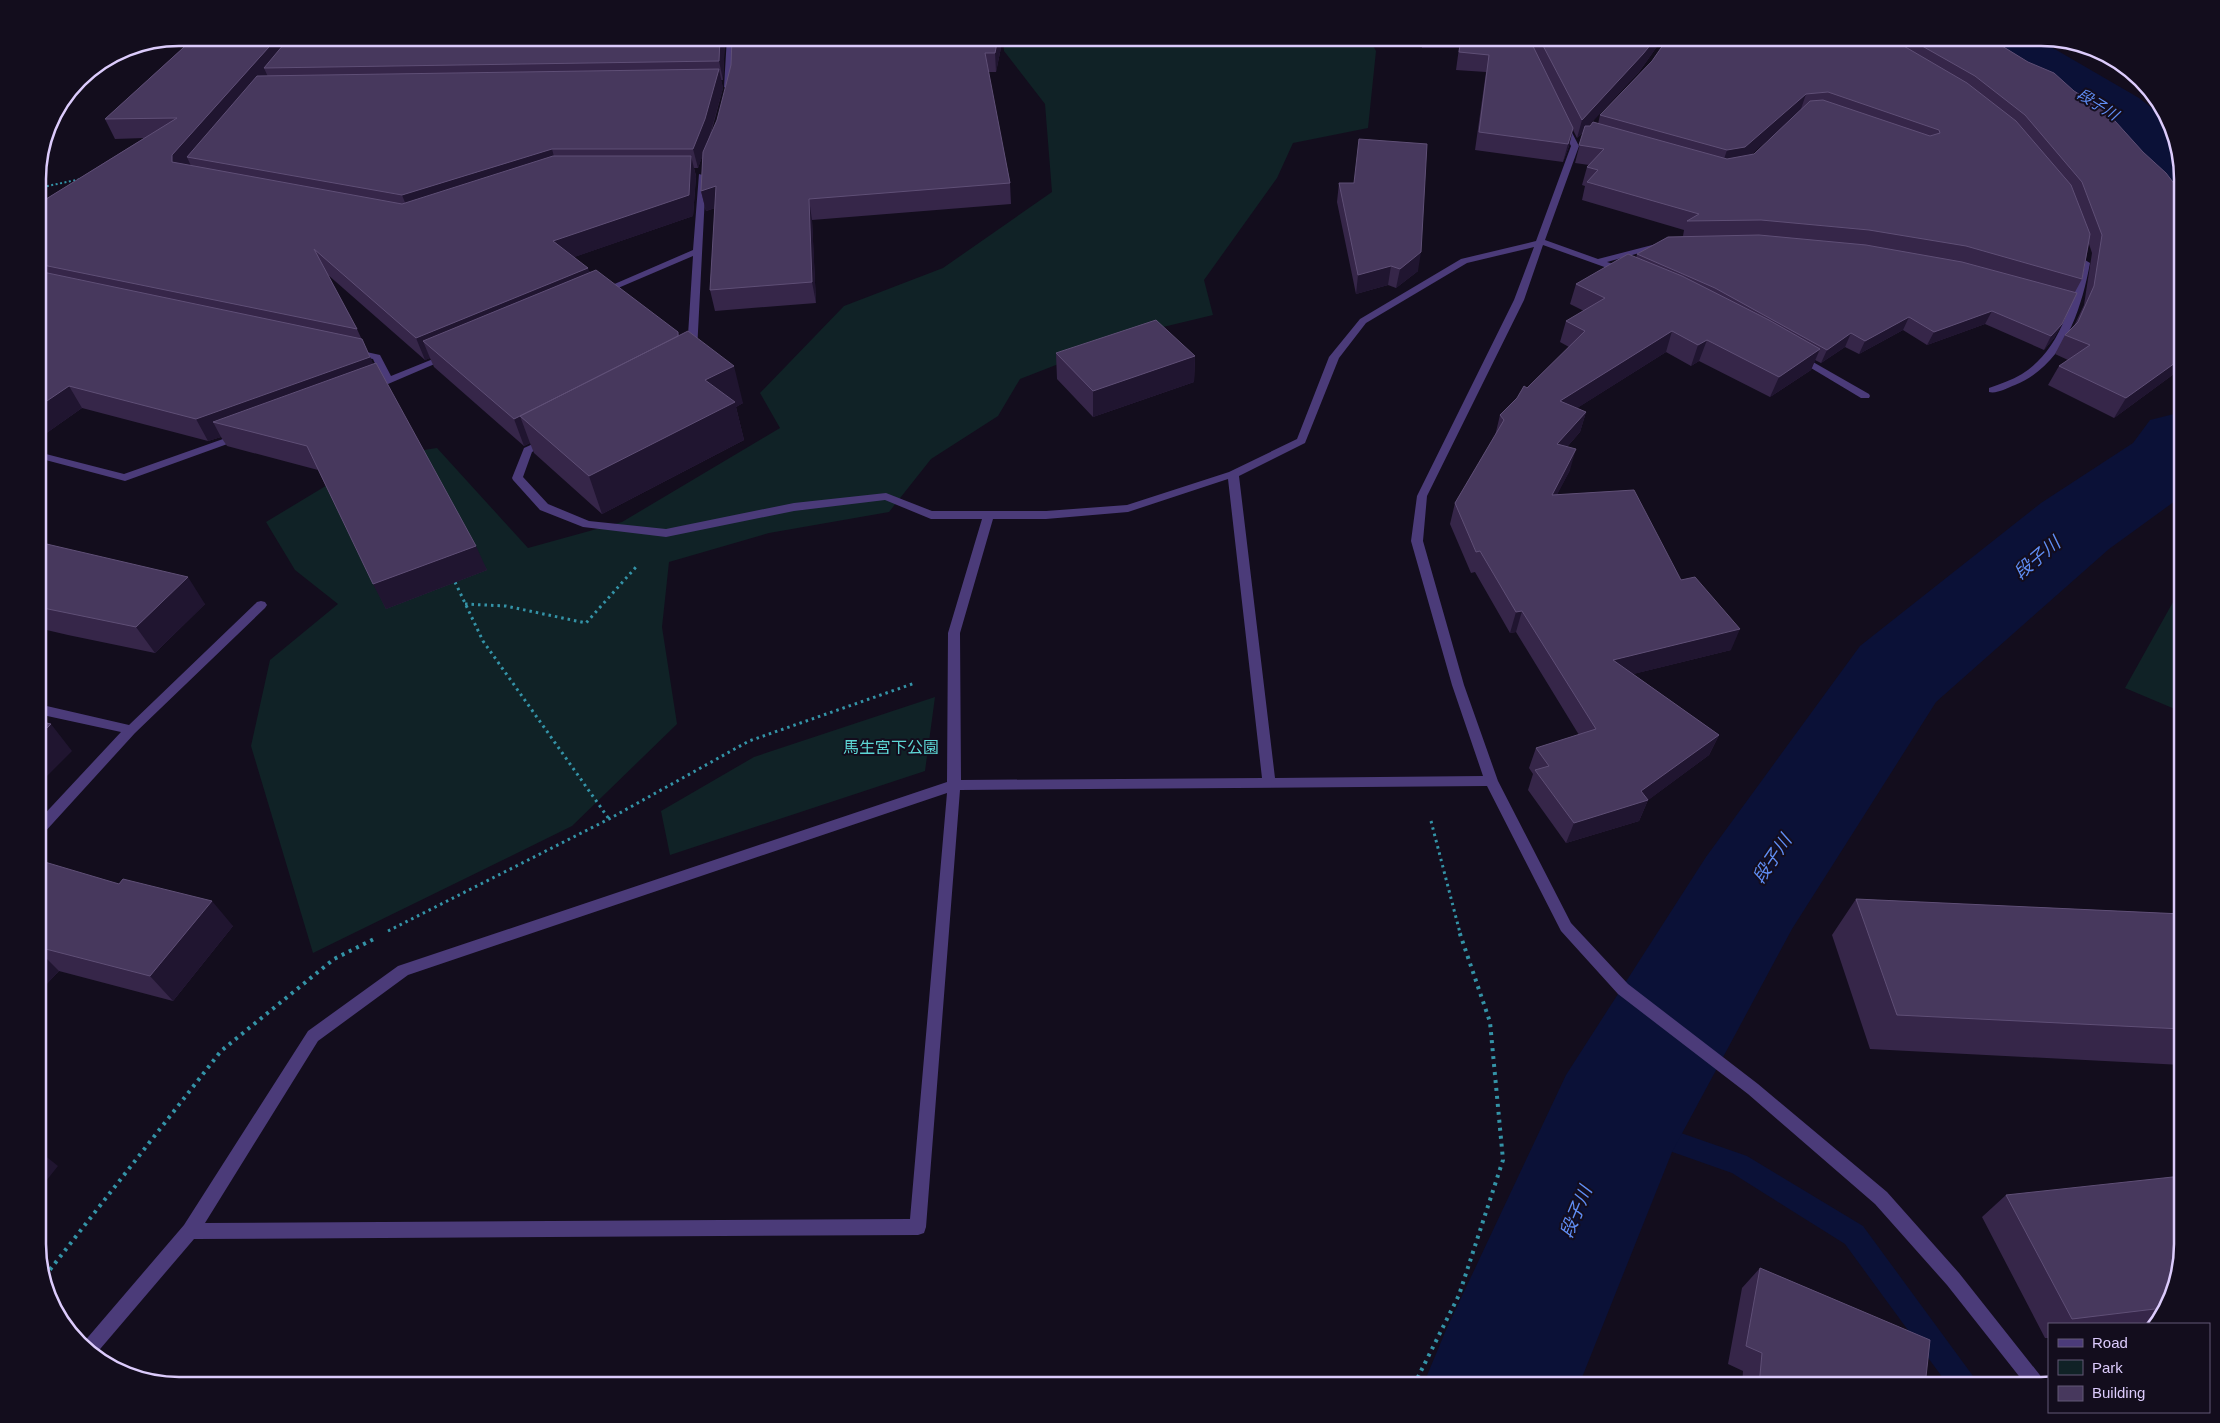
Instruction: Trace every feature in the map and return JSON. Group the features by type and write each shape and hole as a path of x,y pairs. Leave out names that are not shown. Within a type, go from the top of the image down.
{"street":[{"path":"725,100 729,84 731,47"},
{"path":"719,84 729,84"},
{"path":"1558,113 1578,143 1562,177 1542,242 1519,300 1422,496 1417,541 1458,686 1491,781 1566,927 1623,990 1752,1089 1882,1198 1953,1278 2029,1377"},
{"path":"692,357 704,168 693,172"},
{"path":"554,437 528,450 517,478 544,507 587,524 666,533 794,507 886,496 931,515 1046,515 1128,508 1233,474 1301,441 1334,357 1363,321 1464,261 1542,242 1637,276"},
{"path":"1598,261 1662,245 1671,245"},
{"path":"588,297 698,251"},
{"path":"1993,390 2030,373 2060,340 2073,303 2086,253"},
{"path":"338,348 377,357 383,383 452,355"},
{"path":"1790,352 1865,396"},
{"path":"47,457 125,478 247,433"},
{"path":"1233,474 1269,783"},
{"path":"190,1231 918,1227 954,785 954,633 988,515"},
{"path":"47,820 131,730 261,605"},
{"path":"47,711 131,730"},
{"path":"93,1345 190,1231 314,1036 403,970 954,785 1491,781"}],"path":[{"path":"47,186 90,177"},
{"path":"465,604 506,606 586,623 666,533"},
{"path":"455,582 483,641 609,819 749,740 891,690 954,675"},
{"path":"1418,1377 1459,1295 1503,1160 1490,1022 1454,916 1430,819"}],"green space":[{"path":"1373,46 1376,51 1368,128 1293,143 1277,178 1204,280 1213,315 1138,333 1020,379 998,416 931,459 889,512 769,533 669,562 662,627 677,724 572,826 313,953 251,746 270,660 338,604 295,570 266,522 372,458 437,448 528,548 622,522 780,428 760,393 844,306 943,268 1052,192 1045,104 1004,51 1004,47"},
{"path":"2174,600 2174,709 2125,688"},
{"name":"馬生宮下公園","path":"935,697 925,771 670,855 661,811 754,757"}],"building":[{"path":"1460,46 1533,46 1573,128 1568,144 1479,132 1489,55 1459,52"},
{"path":"1543,46 1649,46 1643,54 1582,120"},
{"path":"1662,46 1904,46 1967,83 2016,121 2071,185 2090,234 2082,279 1966,246 1869,230 1761,220 1687,221 1699,214 1587,182 1598,170 1587,167 1604,149 1579,145 1585,126 1590,126 1593,122 1727,159 1754,154 1810,101 1823,100 1930,136 1940,133 1939,130 1828,92 1806,94 1745,147 1727,150 1600,115 1652,61"},
{"path":"1922,46 2002,46 2028,62 2054,73 2074,91 2106,111 2174,184 2174,364 2126,398 2059,366 2090,345 2065,335 2078,322 2094,286 2102,235 2082,182 2025,115 1975,76"},
{"path":"184,47 269,47 172,155 172,162 402,204 553,156 691,156 689,195 553,241 588,268 416,338 314,249 357,329 47,266 47,198 177,118 105,119"},
{"path":"282,47 720,47 719,61 264,68"},
{"path":"732,47 996,47 995,53 985,53 1010,183 809,199 812,282 710,290 716,186 701,191 703,152 717,120 731,65"},
{"path":"719,69 705,119 693,149 552,149 402,195 187,157 257,76"},
{"path":"1359,139 1427,144 1421,252 1400,269 1391,266 1358,275 1339,183 1354,183"},
{"path":"1759,235 1866,245 1962,262 2077,293 2062,324 2051,336 1992,311 1934,332 1909,317 1865,341 1851,333 1827,350 1715,288 1637,254 1668,237"},
{"path":"1628,254 1682,276 1769,320 1820,349 1779,377 1707,340 1698,345 1672,331 1560,401 1586,412 1557,444 1576,449 1552,495 1634,490 1681,580 1695,577 1740,629 1613,660 1719,735 1641,791 1648,800 1574,823 1535,770 1549,766 1536,748 1596,729 1522,611 1516,612 1480,551 1476,552 1455,503 1504,420 1500,415 1517,398 1524,386 1527,388 1585,331 1566,321 1605,298 1576,284"},
{"path":"596,270 678,332 678,336 514,419 423,341"},
{"path":"47,273 362,339 370,357 196,419 69,386 47,401"},
{"path":"1156,320 1195,356 1093,391 1056,353"},
{"path":"688,331 734,366 705,380 735,402 589,476 520,416"},
{"path":"376,363 476,546 373,584 307,446 213,422"},
{"path":"47,544 188,577 136,627 48,609"},
{"path":"47,863 119,884 123,879 212,901 150,976 47,949"},
{"path":"1856,899 2174,914 2174,1029 1897,1015"},
{"path":"2174,1177 2173,1261 2167,1286 2157,1309 2072,1319 2006,1195"},
{"path":"1760,1268 1930,1340 1926,1377 1760,1377 1762,1353 1746,1346"}],"waterway":[{"name":"段子川","path":"2002,46 2115,113 2172,157"},
{"name":"段子川","path":"1504,1377 1615,1121 1749,893 1898,674 2075,526 2166,464 2174,452"},
{"path":"1615,1121 1739,1164 1854,1235 1958,1377"}]}
